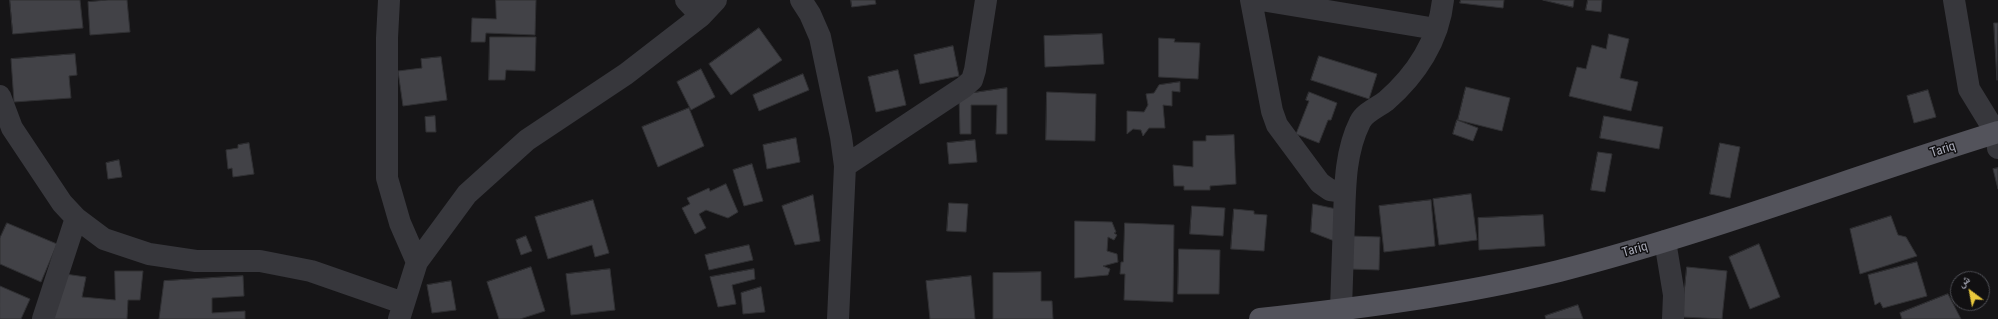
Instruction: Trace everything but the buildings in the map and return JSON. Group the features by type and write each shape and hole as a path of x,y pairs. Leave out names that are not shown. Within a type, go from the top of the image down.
{"main road":[{"name":"Tariq","path":"1260,319 1308,316 1341,309 1410,300 1557,271 1665,241 1997,138"}],"street":[{"path":"389,0 387,38 387,178 400,224 417,262"},
{"path":"686,0 701,16"},
{"path":"0,96 12,128 62,203 76,218 104,239 149,254 196,261 260,261 311,271 401,311 417,262 467,194 527,140 626,74 701,16 716,0"},
{"path":"801,0 810,14 820,37 841,137 845,166 838,319"},
{"path":"845,166 964,87 972,80 975,70 986,0"},
{"path":"1251,0 1272,111 1277,125 1320,183 1330,190 1345,192"},
{"path":"1261,0 1436,29"},
{"path":"1341,309 1345,192 1349,152 1361,120 1387,100 1412,74 1427,53 1436,29 1443,0"},
{"path":"1954,0 1969,89 1997,138"},
{"path":"43,319 76,218"},
{"path":"1665,241 1674,295 1673,319"}]}
